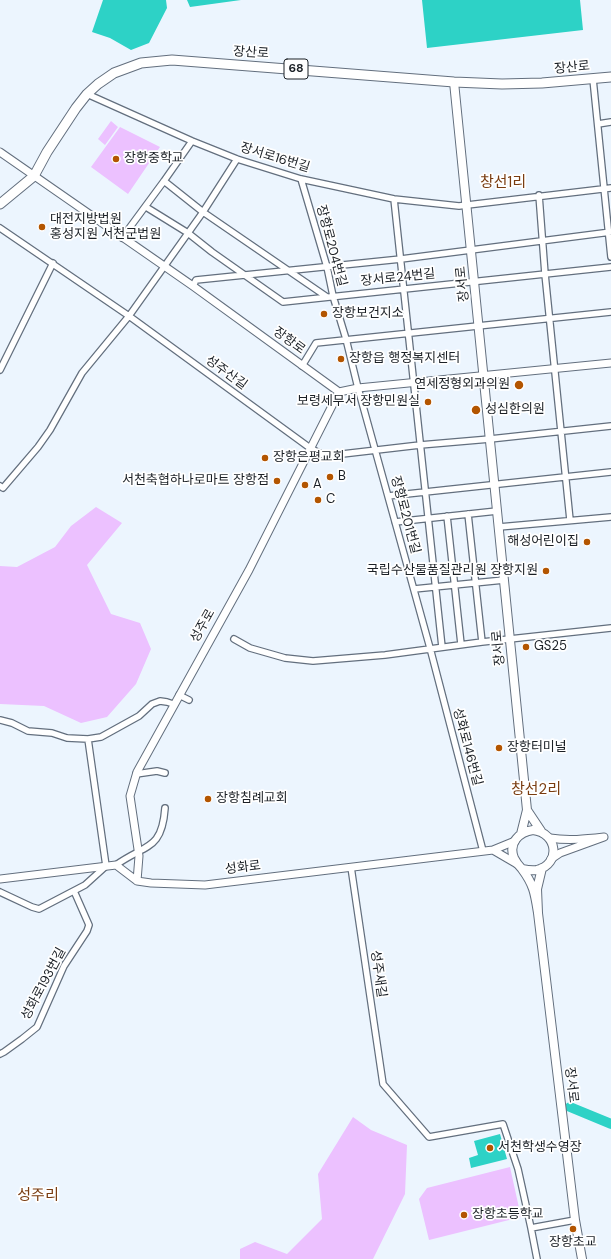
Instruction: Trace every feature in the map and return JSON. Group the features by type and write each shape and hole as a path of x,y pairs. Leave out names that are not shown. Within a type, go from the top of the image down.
{"main road":[{"name":"장산로","path":"0,204 34,176 47,152 87,94 114,73 141,63 172,60 454,82 502,84 542,83 611,77"},
{"name":"장서로","path":"454,82 527,810"},
{"path":"520,867 538,870 542,868 550,862 554,850 550,838 541,831 527,810"},
{"path":"527,810 521,834 515,841 512,852 514,859 530,879 538,913"},
{"path":"521,834 533,830 541,831"},
{"path":"538,913 537,889 542,868"},
{"name":"장서로","path":"538,913 575,1220 582,1259"}],"street":[{"path":"593,79 604,189 610,232 611,257"},
{"name":"장서로16번길","path":"87,94 192,141 237,159 301,179 394,199 459,206 611,188"},
{"path":"598,124 611,122"},
{"path":"122,238 146,207 192,141"},
{"name":"장항로","path":"0,152 193,286 339,392"},
{"path":"0,486 3,488 38,447 50,430 82,373 129,316 203,212 237,159"},
{"name":"장항로204번길","path":"301,179 327,267 333,296 346,339 358,388"},
{"path":"164,181 203,212 327,297"},
{"path":"539,196 549,319 570,520"},
{"path":"394,199 442,646"},
{"path":"146,207 188,233 246,276"},
{"name":"성주산길","path":"0,228 129,316 310,448 325,456 611,426"},
{"path":"193,286 196,280 290,272 471,251 610,232"},
{"path":"0,370 53,263"},
{"name":"장서로24번길","path":"246,276 282,302 611,267"},
{"path":"302,366 316,343 611,312"},
{"path":"339,392 358,388 611,363"},
{"name":"장항로201번길","path":"358,388 430,648"},
{"name":"성주로","path":"137,881 138,852 130,796 136,774 173,704 249,570 339,392"},
{"path":"388,496 611,472"},
{"path":"395,522 497,511"},
{"path":"468,514 482,642"},
{"path":"447,516 461,644"},
{"path":"499,528 611,517"},
{"path":"414,590 504,580"},
{"path":"234,639 250,648 285,658 313,661 385,655 442,646 611,628"},
{"name":"성화로146번길","path":"430,648 483,851"},
{"path":"179,695 189,700"},
{"path":"0,720 12,723 28,731 52,733 67,738 88,739 101,737 139,716 152,704 160,701 173,704"},
{"path":"88,739 106,866"},
{"path":"136,774 157,772 165,773"},
{"path":"0,879 116,865 155,842 161,833 166,808"},
{"path":"550,838 576,840 608,836"},
{"path":"551,859 560,853 608,836"},
{"name":"성화로","path":"137,881 205,885 493,850 515,841"},
{"path":"493,850 520,867"},
{"path":"116,865 137,881"},
{"path":"0,892 39,909 85,885 106,866"},
{"name":"성주새길","path":"351,868 383,1084 429,1137 503,1124 518,1169 531,1228"},
{"name":"성화로193번길","path":"0,1054 22,1039 37,1026 64,966 87,931 89,925 74,891"},
{"path":"537,1259 531,1228 575,1220"}],"shaded area":[{"path":"103,0 166,0 167,8 149,43 131,50 110,38 92,32"},
{"path":"187,0 241,0 190,7"},
{"path":"422,0 580,0 583,30 427,48"},
{"path":"111,121 118,127 105,145 98,139"},
{"path":"120,127 160,147 128,194 91,167"},
{"path":"96,507 122,523 87,565 111,614 140,623 151,649 136,684 107,717 81,723 44,706 0,704 0,566 17,567 55,547 71,526"},
{"path":"353,1117 371,1130 407,1145 405,1194 373,1259 240,1259 240,1249 255,1242 287,1254 322,1219 318,1174"},
{"name":"서천학생수영장","path":"500,1134 507,1159 471,1168 469,1158 478,1155 474,1141"},
{"path":"510,1167 521,1217 429,1240 419,1199 427,1188"}],"waterway":[{"path":"570,1107 611,1124"}],"place":[{"name":"장항중학교","path":"116,159"},
{"name":"대전지방법원 홍성지원 서천군법원","path":"42,227"},
{"name":"장항보건지소","path":"324,314"},
{"name":"장항읍 행정복지센터","path":"341,359"},
{"name":"연세정형외과의원","path":"519,385"},
{"name":"보령세무서 장항민원실","path":"428,402"},
{"name":"성심한의원","path":"476,410"},
{"name":"장항은평교회","path":"265,458"},
{"name":"B","path":"330,477"},
{"name":"서천축협하나로마트 장항점","path":"277,481"},
{"name":"A","path":"305,485"},
{"name":"C","path":"318,500"},
{"name":"해성어린이집","path":"587,542"},
{"name":"국립수산물품질관리원 장항지원","path":"546,571"},
{"name":"GS25","path":"526,647"},
{"name":"장항터미널","path":"499,748"},
{"name":"장항침례교회","path":"208,799"},
{"name":"서천학생수영장","path":"490,1148"},
{"name":"장항초등학교","path":"464,1215"},
{"name":"장항초교","path":"573,1229"}],"district":[{"name":"창선1리","path":"503,183"},
{"name":"창선2리","path":"536,790"},
{"name":"성주리","path":"38,1196"}]}
